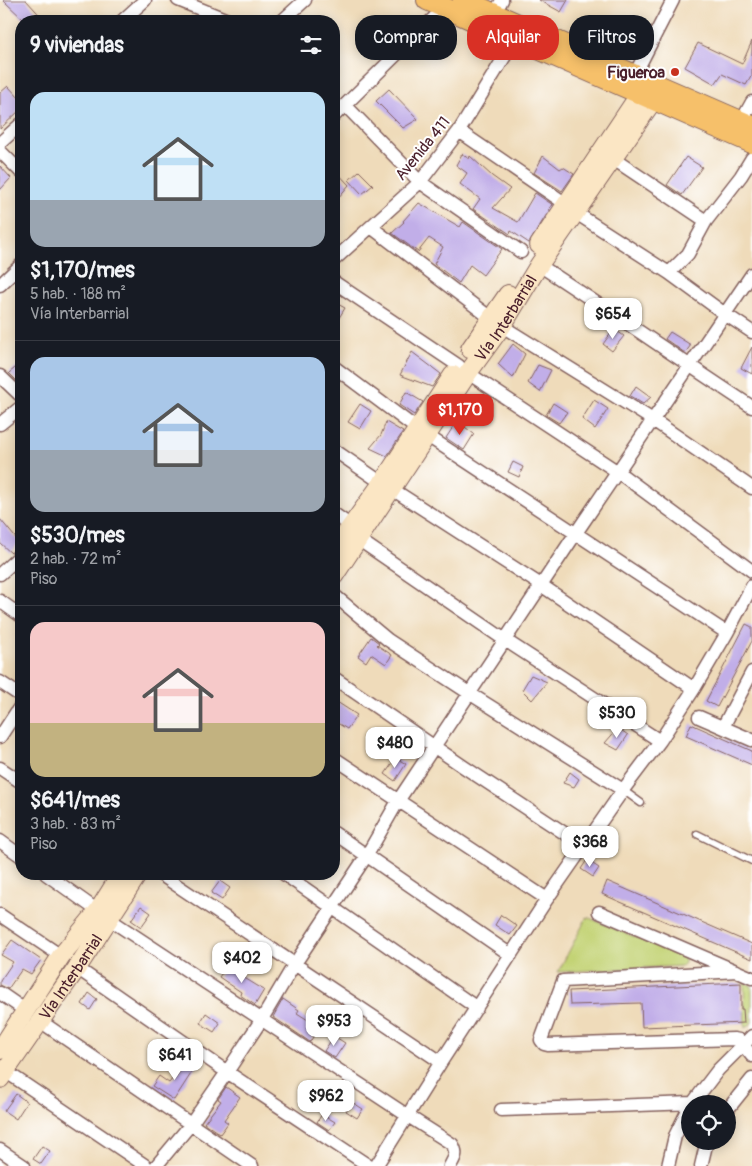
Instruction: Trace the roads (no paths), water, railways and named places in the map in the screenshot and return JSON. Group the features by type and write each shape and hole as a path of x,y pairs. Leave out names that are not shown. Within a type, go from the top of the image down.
{"main road":[{"path":"463,0 498,7 752,143"},
{"path":"436,4 467,17"},
{"path":"559,54 747,124"},
{"name":"Vía Interbarrial","path":"340,563 355,532 464,369 539,265 571,209 612,158 648,87"},
{"name":"Vía Interbarrial","path":"497,322 648,87"},
{"name":"Vía Interbarrial","path":"340,545 355,532"},
{"name":"Vía Interbarrial","path":"3,1075 77,968 118,880"},
{"name":"Vía Interbarrial","path":"0,1050 61,956 103,915 133,880"}],"street":[{"path":"129,15 145,0"},
{"path":"178,0 215,15"},
{"path":"289,15 305,0"},
{"path":"648,87 673,0"},
{"path":"340,110 436,4"},
{"name":"Avenida 411","path":"340,254 420,182 458,130 502,60"},
{"path":"747,124 752,102"},
{"path":"345,105 420,182 521,252"},
{"path":"0,143 15,129"},
{"path":"458,130 571,209 669,273 752,332"},
{"path":"0,151 15,166"},
{"path":"612,158 706,221"},
{"path":"669,273 688,254 706,221 741,176 752,158"},
{"path":"370,227 497,322 653,420 752,488"},
{"path":"539,265 752,407"},
{"path":"0,285 15,271"},
{"path":"156,1166 191,1124 228,1072 262,1020 294,965 367,855 398,801 541,585 752,274"},
{"path":"340,286 618,472 752,571"},
{"path":"340,372 422,433 727,633"},
{"path":"0,376 15,390"},
{"path":"0,424 15,412"},
{"path":"340,454 541,585 694,689"},
{"path":"340,519 355,532 505,640 660,741"},
{"path":"0,574 15,560"},
{"path":"376,1166 547,899 623,790 660,741 694,689 752,586"},
{"path":"340,600 388,640 469,694 623,790"},
{"path":"0,601 15,612"},
{"path":"723,728 752,672"},
{"path":"0,682 15,692"},
{"path":"340,682 584,846"},
{"path":"0,737 15,714"},
{"path":"699,717 752,740"},
{"path":"340,762 547,899"},
{"path":"0,768 15,778"},
{"path":"340,837 512,955"},
{"path":"0,840 15,851"},
{"path":"54,880 103,915 452,1144 456,1150 456,1156 450,1166"},
{"path":"169,880 441,1062"},
{"path":"293,880 477,1008"},
{"path":"599,912 752,978"},
{"path":"0,915 61,956"},
{"path":"77,968 369,1166"},
{"path":"737,971 563,981 541,1038 548,1045 734,1038 748,1040"},
{"path":"0,993 26,1011"},
{"path":"40,1021 252,1166"},
{"path":"748,1040 752,1056"},
{"path":"698,1095 718,1070 748,1040"},
{"path":"3,1075 146,1166"},
{"path":"736,1099 752,1080"},
{"path":"501,1110 681,1104"},
{"path":"668,1166 675,1136 681,1124"},
{"path":"0,1150 21,1165"},
{"path":"701,1166 705,1150"}],"lane":[{"path":"623,790 641,803"},
{"path":"697,834 752,861"}],"place":[{"name":"Figueroa","path":"675,72"}]}
